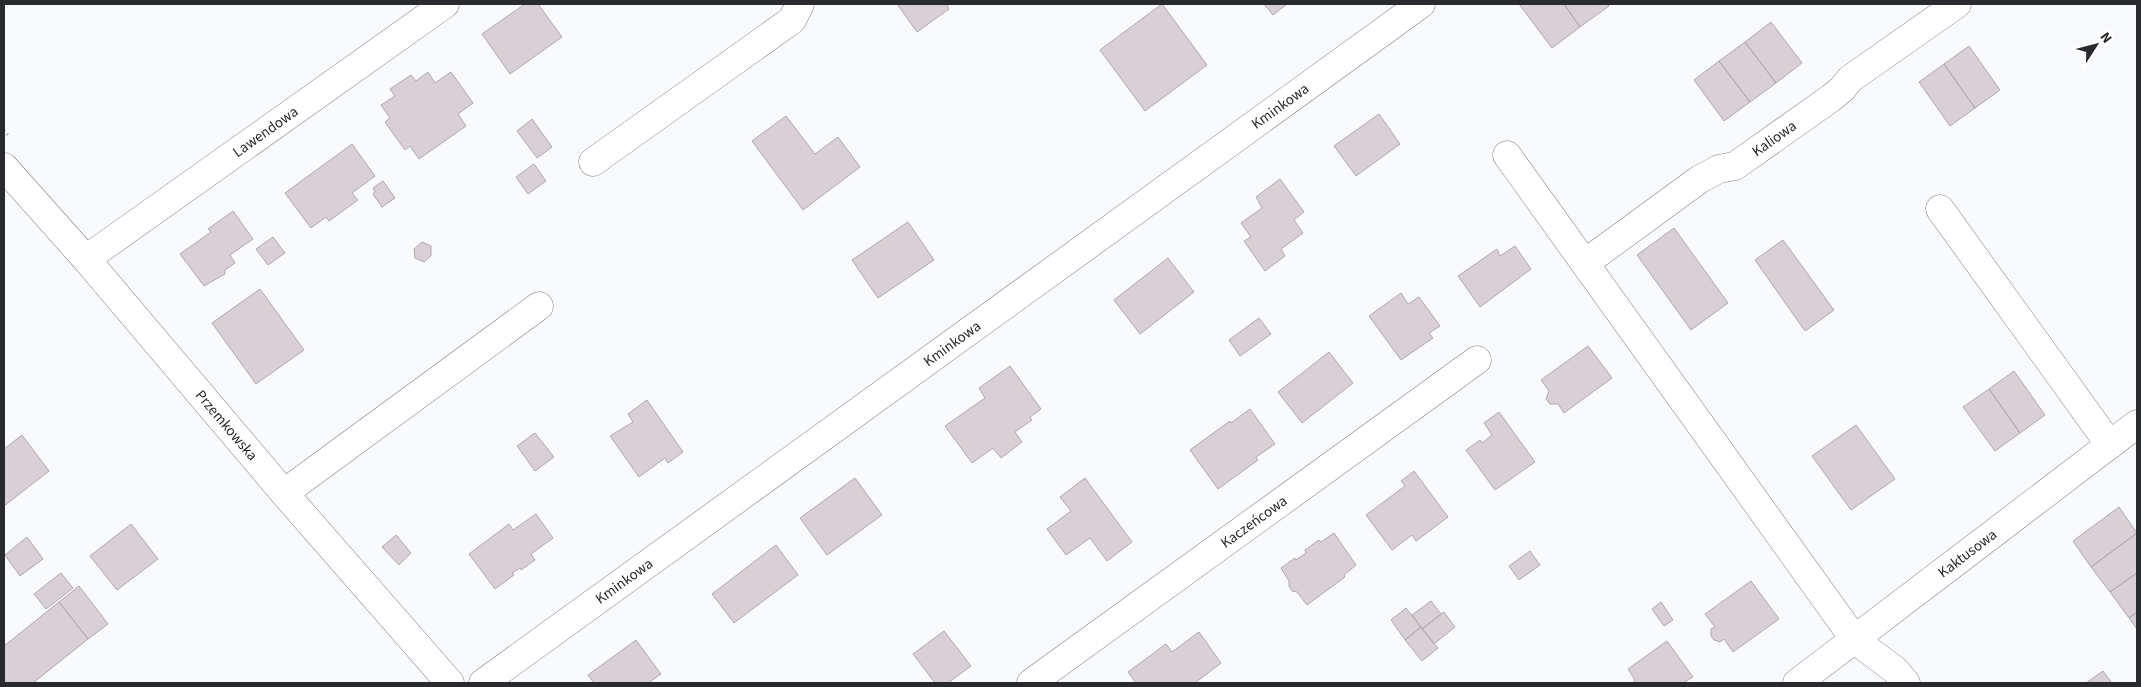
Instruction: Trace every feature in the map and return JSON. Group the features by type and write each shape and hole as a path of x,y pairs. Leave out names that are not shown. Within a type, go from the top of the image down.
{"street":[{"name":"Lawendowa","path":"86,259 445,4"},
{"path":"593,162 792,20 800,4"},
{"name":"Kminkowa","path":"482,683 1421,4"},
{"name":"Kaliowa","path":"1585,263 1700,180 1719,170 1736,166 1831,98 1850,79 1957,4"},
{"path":"1507,155 1855,640 1895,670 1906,683"},
{"name":"Przemkowska","path":"4,167 86,259 284,493 450,683"},
{"path":"1940,209 2110,445"},
{"path":"284,493 539,306"},
{"name":"Kaczeńcowa","path":"1030,683 1477,360"},
{"name":"Kaktusowa","path":"1797,683 2137,424"}],"building":[{"path":"525,4 538,4 562,37 510,74 482,34"},
{"path":"897,4 950,4 947,6 949,9 917,32"},
{"path":"1162,4 1207,65 1145,111 1100,50"},
{"path":"1264,4 1287,4 1273,15"},
{"path":"1519,4 1564,4 1580,27 1552,48"},
{"path":"1564,4 1608,4 1609,6 1580,27"},
{"path":"1771,22 1802,63 1776,83 1745,42"},
{"path":"1745,42 1776,83 1750,102 1719,61"},
{"path":"1969,46 2000,90 1975,108 1944,64"},
{"path":"1719,61 1750,102 1724,121 1694,80"},
{"path":"1944,64 1975,108 1950,126 1919,82"},
{"path":"428,72 435,83 451,72 473,103 458,114 466,126 419,159 410,146 405,150 385,122 390,118 381,105 395,96 390,89 411,75 416,81"},
{"path":"1379,114 1400,144 1356,176 1334,146"},
{"path":"786,116 815,154 838,137 860,167 803,210 752,141"},
{"path":"532,119 552,147 537,158 517,131"},
{"path":"352,144 375,176 352,193 358,200 329,221 326,217 311,228 285,193"},
{"path":"534,164 546,181 528,194 516,177"},
{"path":"1280,179 1304,212 1294,220 1303,233 1281,249 1285,256 1265,271 1244,241 1251,237 1241,223 1262,208 1256,197"},
{"path":"383,181 395,198 382,207 373,194 375,192 373,188"},
{"path":"233,211 253,239 230,255 235,263 225,270 225,274 204,286 180,254 211,232 208,229"},
{"path":"908,222 934,260 878,298 852,260"},
{"path":"1674,228 1728,303 1691,330 1637,255"},
{"path":"273,237 285,253 268,265 256,249"},
{"path":"1783,240 1834,310 1805,331 1755,260"},
{"path":"422,242 431,246 431,256 424,262 415,258 414,249"},
{"path":"1515,246 1531,269 1480,307 1458,276 1497,249 1500,256"},
{"path":"1168,258 1194,292 1140,334 1114,300"},
{"path":"260,289 304,350 256,384 212,323"},
{"path":"1401,293 1408,304 1419,297 1440,326 1429,333 1433,338 1401,360 1369,316"},
{"path":"1259,318 1271,334 1240,356 1229,340"},
{"path":"1588,346 1612,378 1564,413 1558,404 1550,404 1546,399 1549,391 1541,380"},
{"path":"1329,352 1353,383 1302,423 1278,392"},
{"path":"1010,366 1041,409 1030,417 1032,420 1015,432 1022,442 1001,458 993,448 972,463 945,426 985,398 979,388"},
{"path":"2014,371 2045,415 2020,433 1989,389"},
{"path":"1989,389 2020,433 1995,451 1963,407"},
{"path":"647,400 683,452 668,463 665,458 639,477 610,436 633,422 628,414"},
{"path":"1250,409 1275,444 1256,457 1258,460 1218,489 1190,450"},
{"path":"1499,412 1535,462 1495,490 1466,450 1480,440 1482,443 1492,435 1484,423"},
{"path":"1856,425 1895,479 1851,510 1812,456"},
{"path":"535,433 554,457 535,471 517,446"},
{"path":"22,435 49,471 4,506 4,449"},
{"path":"1414,471 1448,517 1416,541 1412,535 1392,550 1366,515 1405,486 1401,481"},
{"path":"855,478 882,515 827,555 800,518"},
{"path":"1085,478 1132,542 1107,561 1090,538 1066,555 1047,529 1071,511 1060,497"},
{"path":"2119,507 2137,533 2091,567 2073,541"},
{"path":"536,514 553,538 531,554 535,560 521,570 520,568 512,573 514,575 495,589 469,554 509,524 513,530"},
{"path":"131,524 158,559 117,590 90,556"},
{"path":"1334,533 1356,565 1344,575 1345,577 1307,605 1297,592 1292,591 1289,581 1281,568 1306,553 1305,550 1319,540 1321,542"},
{"path":"2137,533 2137,573 2110,592 2091,567"},
{"path":"396,535 411,553 399,565 382,547"},
{"path":"27,537 43,559 20,576 5,555"},
{"path":"776,545 798,575 734,623 712,594"},
{"path":"1530,551 1540,565 1519,580 1509,566"},
{"path":"61,573 73,588 46,609 34,594"},
{"path":"2137,573 2137,612 2129,618 2110,592"},
{"path":"1751,581 1779,619 1733,652 1724,639 1720,642 1714,640 1711,636 1711,629 1715,627 1705,614"},
{"path":"79,586 108,624 88,639 59,602"},
{"path":"1431,601 1441,614 1422,629 1412,615"},
{"path":"59,602 88,639 33,683 4,683 4,646"},
{"path":"1661,602 1673,620 1664,626 1652,609"},
{"path":"1406,608 1421,627 1405,640 1391,620"},
{"path":"1444,612 1455,627 1434,644 1422,629"},
{"path":"2137,612 2137,629 2129,618"},
{"path":"1421,627 1438,648 1422,661 1405,640"},
{"path":"944,631 971,666 948,683 935,683 913,654"},
{"path":"1199,632 1221,663 1195,683 1136,683 1128,672 1166,644 1172,652"},
{"path":"636,640 661,674 648,683 594,683 588,675"},
{"path":"1667,641 1693,677 1683,683 1633,683 1635,680 1628,669"},
{"path":"2103,671 2112,683 2086,683"}]}
